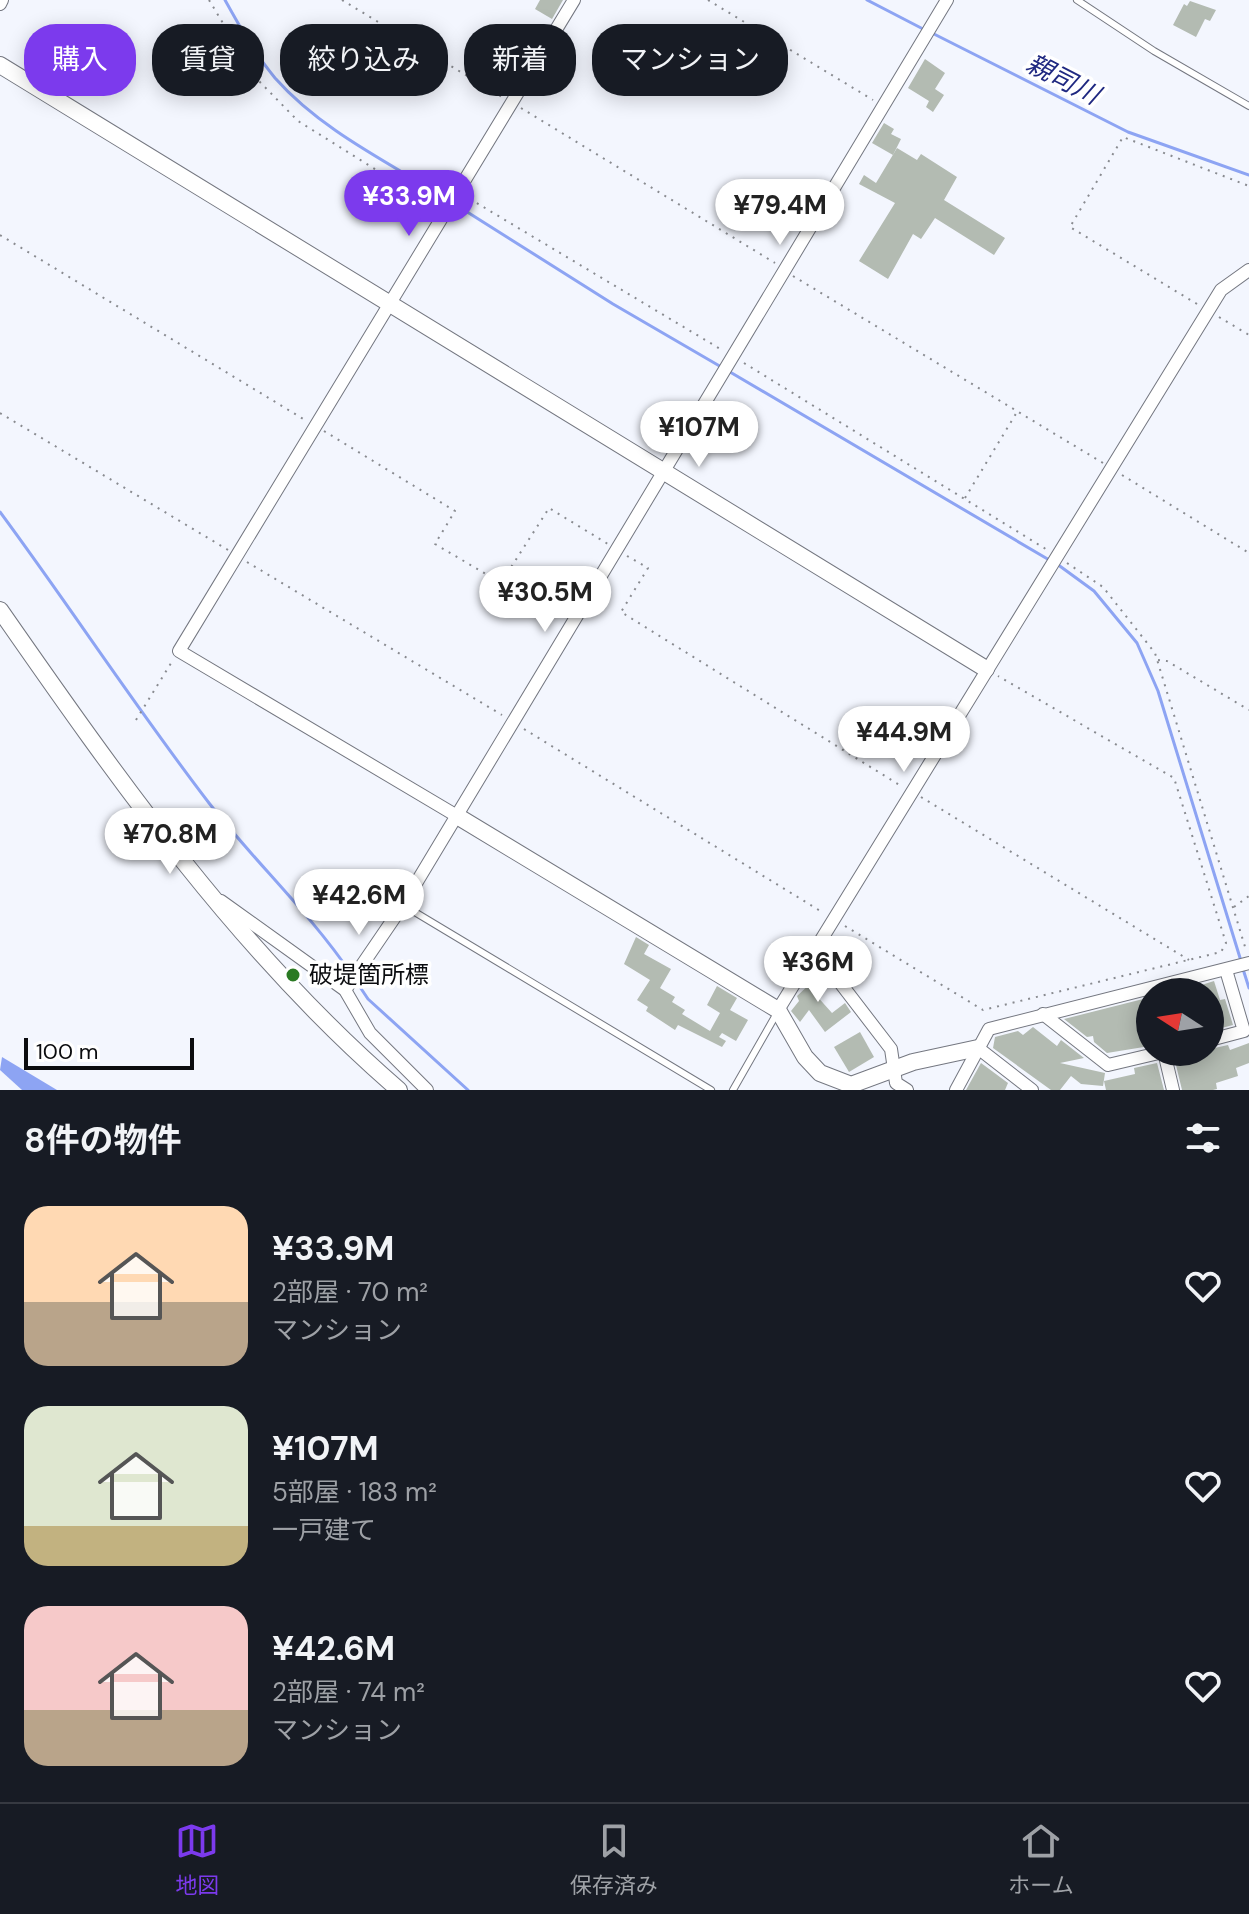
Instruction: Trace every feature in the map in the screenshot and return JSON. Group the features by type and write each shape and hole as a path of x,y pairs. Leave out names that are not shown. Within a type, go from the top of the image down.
{"street":[{"path":"574,0 179,651 778,1010 805,1057 820,1073 833,1080 851,1085 896,1068 973,1048"},
{"path":"345,990 403,905 663,470 735,358 947,0"},
{"path":"0,65 986,669"},
{"path":"778,1010 1221,290 1249,270"},
{"path":"0,610 103,759 208,893 329,1029 399,1090"},
{"path":"208,893 345,990 370,1033 427,1090"},
{"path":"815,950 891,1049 896,1083 907,1090"},
{"path":"946,1090 989,1029 1226,970 1249,961"},
{"path":"1224,1036 1244,1031 1226,970"},
{"path":"1043,1014 1108,1065 1136,1058"},
{"path":"973,1048 1031,1090"},
{"path":"956,1090 973,1048"},
{"path":"1167,1066 1173,1090"}],"lane":[{"path":"1077,0 1154,51 1249,106"},
{"path":"403,905 711,1090"},
{"path":"733,1090 778,1010"}],"path":[{"path":"209,0 256,78 298,121 446,213"},
{"path":"342,0 1249,553"},
{"path":"708,0 884,107"},
{"path":"1249,186 1123,137 1070,227 1249,335"},
{"path":"458,192 735,358 1058,556 1103,587 1157,660 1249,961"},
{"path":"0,235 455,511 435,544 501,583 549,508 648,568 621,612 1190,960"},
{"path":"965,499 1017,412"},
{"path":"0,413 983,1010 1221,952 1226,943 1174,778 986,669"},
{"path":"136,720 179,651"},
{"path":"1157,660 1167,661 1249,710"},
{"path":"1234,908 1249,896"}],"water":[{"path":"2,1057 57,1090 22,1090 0,1070"}],"building":[{"path":"540,0 563,0 552,19 535,9"},
{"path":"1190,1 1216,10 1210,21 1205,19 1196,37 1173,25 1184,4 1187,6"},
{"path":"925,59 945,73 935,89 944,95 933,112 926,107 929,101 908,88"},
{"path":"884,123 894,129 891,134 901,139 893,155 872,143"},
{"path":"897,148 917,160 921,154 957,177 944,200 1005,238 994,255 935,218 921,239 913,234 888,279 859,261 895,203 859,184 864,175 876,183"},
{"path":"636,937 649,945 644,954 671,969 660,988 675,997 672,1002 685,1010 682,1014 710,1031 720,1013 707,1005 717,986 737,998 730,1010 748,1020 736,1041 722,1033 719,1037 726,1041 722,1047 678,1025 675,1030 646,1011 648,1007 637,1000 650,980 624,964"},
{"path":"816,966 826,979 815,994 832,1013 845,1003 851,1012 825,1032 809,1010 800,1022 791,1011 799,1001 797,996 813,981 808,978"},
{"path":"1224,999 1225,999 1233,1025 1224,1027"},
{"path":"1136,1001 1136,1048 1107,1053 1094,1042 1093,1036 1087,1037 1064,1019"},
{"path":"1033,1027 1057,1046 1061,1040 1084,1058 1060,1063 1105,1073 1103,1086 1081,1084 1071,1076 1060,1090 1051,1090 993,1048 995,1037 1018,1031 1023,1035"},
{"path":"860,1032 874,1057 849,1072 834,1047"},
{"path":"1249,1043 1249,1063 1236,1068 1238,1076 1216,1083 1217,1089 1213,1090 1182,1090 1176,1066 1224,1066 1224,1046 1228,1045 1230,1050"},
{"path":"981,1063 1008,1083 1005,1090 966,1090"},
{"path":"1158,1066 1164,1090 1106,1090 1104,1081 1135,1074 1134,1068"}],"waterway":[{"path":"225,0 261,59 293,97 356,144 447,199"},
{"name":"親司川","path":"867,0 925,30"},
{"name":"親司川","path":"932,33 1128,132 1249,175"},
{"path":"453,203 613,304 723,368"},
{"path":"730,372 1051,561"},
{"path":"0,512 209,803 318,930 352,975"},
{"path":"1057,564 1094,591 1137,643 1158,691 1241,961"},
{"path":"1243,969 1249,988"},
{"path":"356,981 368,999 468,1090"}],"place":[{"name":"破堤箇所標","path":"293,975"}]}
